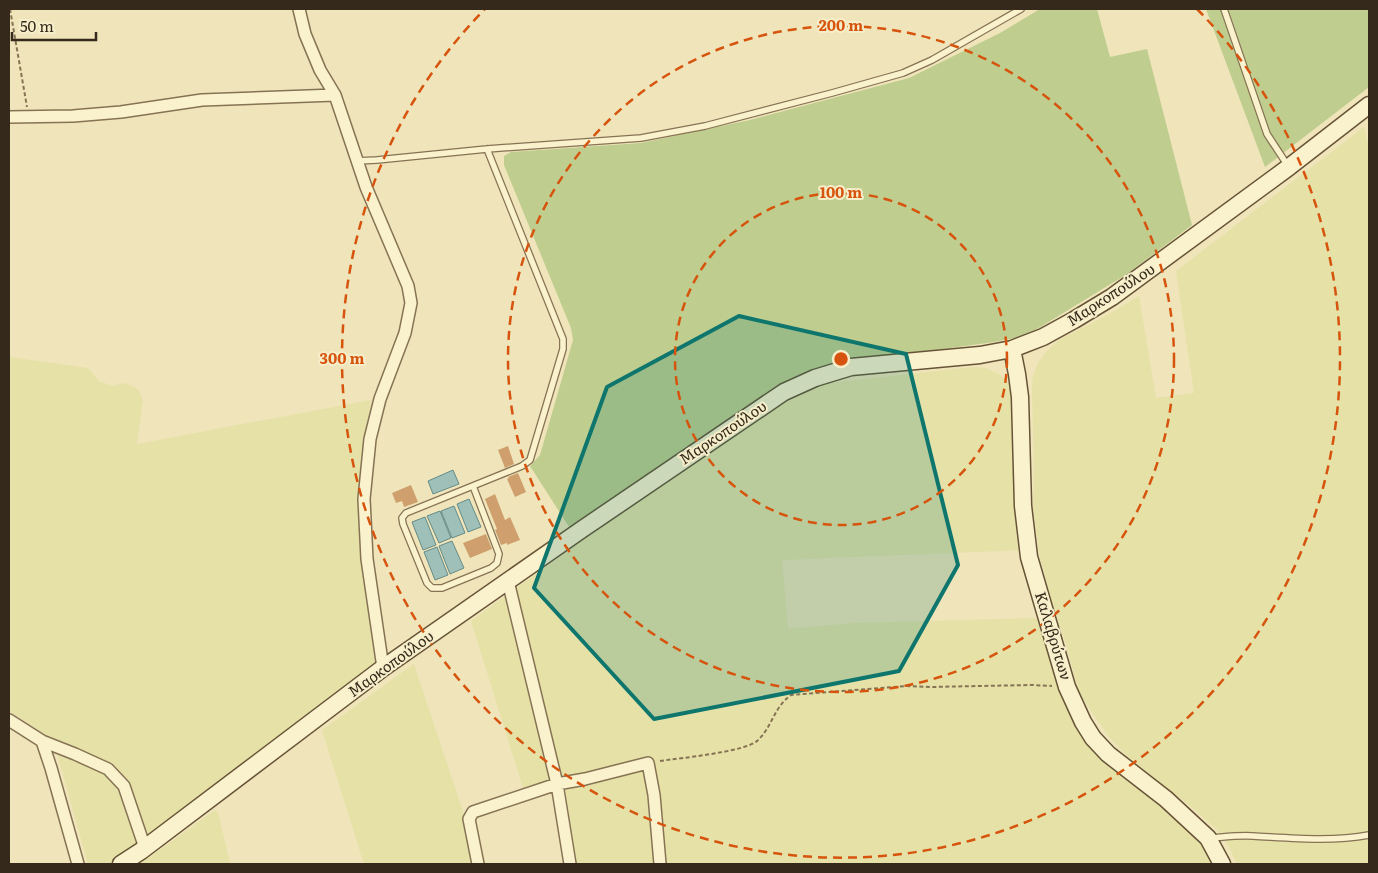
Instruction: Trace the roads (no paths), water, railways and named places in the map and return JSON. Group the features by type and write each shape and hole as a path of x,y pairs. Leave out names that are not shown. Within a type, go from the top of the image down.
{"street":[{"path":"299,9 305,34 320,70 335,95 356,161 408,286 411,304 405,333 380,398 370,439 364,499 368,560 383,668"},
{"path":"9,117 73,116 121,112 202,100 335,95"},
{"name":"Μαρκοπούλου","path":"121,864 145,848 383,668 685,458 784,392 807,381 851,367 980,355 1012,349 1043,336 1112,297 1290,167 1369,105"},
{"name":"Καλαβρύτων","path":"1012,349 1020,397 1023,506 1029,557 1067,687 1083,722 1098,744 1190,820 1208,838 1222,864"},
{"path":"508,581 558,784 570,864"},
{"path":"9,720 42,741 108,769 124,786 145,848"},
{"path":"42,741 78,864"},
{"path":"478,864 469,819 472,812 558,784 648,763 654,795 660,864"}],"lane":[{"path":"356,161 641,138 705,126 903,73 932,60 1021,9"},
{"path":"1224,9 1267,134 1290,167"},
{"path":"474,486 499,554 497,563 491,568 442,588 432,588 427,583 402,518 406,513 522,466 530,460 563,349 563,339 487,149"},
{"path":"1208,838 1250,836 1309,839 1355,838 1369,835"}],"water":[{"path":"453,470 459,484 433,494 428,481"},
{"path":"469,499 481,527 468,532 457,504"},
{"path":"454,506 465,533 452,538 441,511"},
{"path":"440,511 451,538 439,543 427,516"},
{"path":"425,517 436,545 423,550 412,522"},
{"path":"452,541 464,568 450,574 439,546"},
{"path":"437,547 448,575 435,580 424,552"}]}
